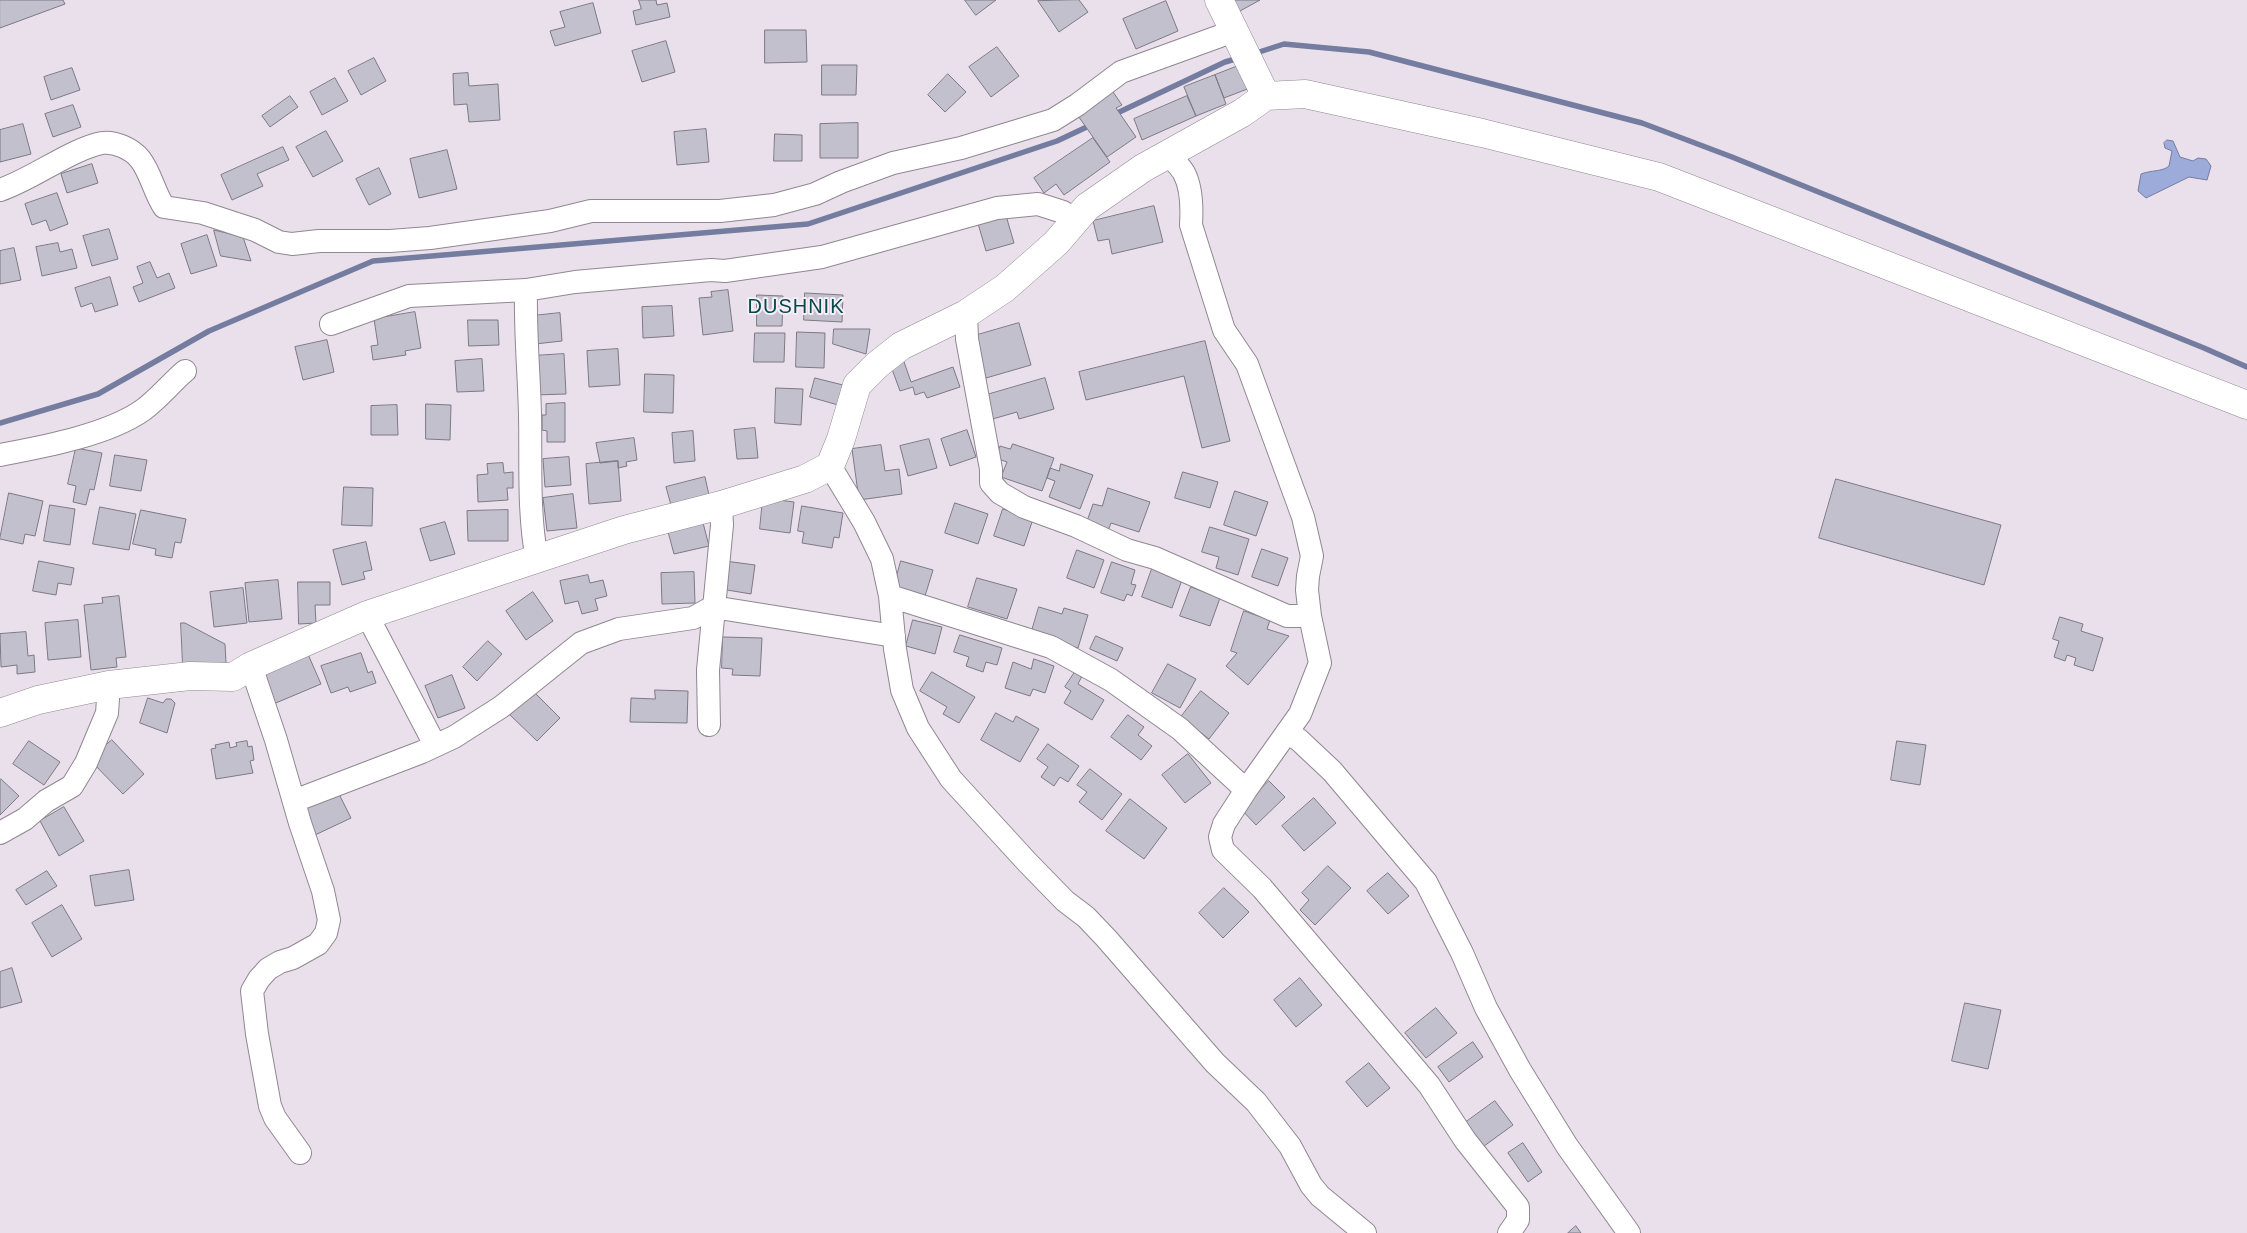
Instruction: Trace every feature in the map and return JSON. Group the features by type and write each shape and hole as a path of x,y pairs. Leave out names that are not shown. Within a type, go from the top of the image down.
{"street":[{"path":"1219,0 1266,96"},
{"path":"0,190 19,184 77,153 103,143 129,149 139,158 164,207 203,213 255,230 279,242 292,244 326,241 390,241 430,238 550,221 591,211 746,208 800,199 893,163 961,148 1053,120 1077,106 1121,72 1242,48"},
{"path":"0,713 38,700 110,686 190,676 233,677 251,666 367,615 624,530 721,505 805,479 830,466 841,439 857,385 877,365 901,346 966,314 1005,288 1056,243 1087,207 1127,179 1242,113 1266,96 1305,94 1482,133 1659,177 2247,404"},
{"path":"1168,154 1184,172 1192,211 1191,225 1224,330 1247,364 1303,517 1312,556 1308,576 1310,616 1320,663 1300,714 1224,824 1220,837 1223,850 1262,888 1429,1085 1465,1140 1518,1207 1518,1220 1509,1233"},
{"path":"331,324 408,296 526,290 575,282 711,270 725,271 795,262 835,254 996,208 1038,204 1063,212 1074,220"},
{"path":"526,290 525,318 530,413 532,531 537,560"},
{"path":"966,314 968,339 991,468 991,483 1000,494 1024,507 1070,523 1127,550 1155,558 1287,616 1310,616"},
{"path":"0,454 64,441 118,423 142,410 185,371"},
{"path":"830,466 877,546 882,559 890,596 902,690 918,728 951,779 1065,901 1086,917 1106,938 1215,1063 1256,1102 1290,1146 1311,1185 1320,1196 1365,1233"},
{"path":"708,726 708,670 722,525 721,505"},
{"path":"890,596 1051,647 1111,680 1180,729 1246,790"},
{"path":"294,801 454,738 481,721 581,643 619,629 693,618 714,607 894,636"},
{"path":"367,615 435,745"},
{"path":"251,666 328,905 329,920 326,933 318,944 268,969 252,991 270,1106 275,1118 293,1140 300,1153"},
{"path":"0,833 25,819 46,801 72,786 86,763 106,713 110,686"},
{"path":"1287,732 1299,740 1332,771 1426,882 1462,953 1486,1008 1520,1070 1567,1146 1629,1233"}],"water":[{"path":"2167,140 2173,141 2180,157 2193,161 2198,158 2206,159 2211,166 2207,180 2189,177 2146,198 2138,191 2141,174 2169,166 2172,151 2165,148 2164,143"}],"building":[{"path":"0,0 63,0 65,4 0,28"},
{"path":"639,0 656,0 657,5 667,3 670,17 636,25 633,11 641,9"},
{"path":"965,0 996,0 976,15"},
{"path":"1079,0 1088,12 1059,32 1038,1"},
{"path":"1234,0 1260,0 1240,11"},
{"path":"1166,1 1178,31 1136,49 1123,19"},
{"path":"593,3 601,33 555,46 550,31 565,27 560,12"},
{"path":"765,30 806,30 807,62 765,63"},
{"path":"666,41 675,72 642,82 632,51"},
{"path":"997,47 1019,76 991,97 969,67"},
{"path":"374,58 386,81 361,95 348,71"},
{"path":"1246,63 1255,86 1224,98 1215,75"},
{"path":"822,65 857,65 856,95 822,95"},
{"path":"72,68 80,90 51,100 44,77"},
{"path":"468,73 469,86 498,84 500,120 469,122 467,104 454,105 453,74"},
{"path":"948,74 966,92 945,112 928,95"},
{"path":"1215,75 1226,104 1196,116 1184,87"},
{"path":"335,78 348,101 322,115 310,92"},
{"path":"1111,89 1122,105 1116,108 1136,137 1107,157 1076,113"},
{"path":"290,96 298,107 270,127 262,116"},
{"path":"1187,96 1196,116 1142,140 1134,119"},
{"path":"73,105 81,127 53,137 45,114"},
{"path":"858,123 858,158 820,158 820,124"},
{"path":"23,124 31,154 0,162 0,130"},
{"path":"706,129 709,162 677,165 674,132"},
{"path":"326,131 343,161 313,177 296,147"},
{"path":"775,134 802,135 802,161 774,161"},
{"path":"1093,138 1110,162 1064,195 1056,184 1044,193 1034,178"},
{"path":"283,147 289,160 257,174 263,186 232,200 221,175"},
{"path":"447,150 457,189 419,198 410,159"},
{"path":"92,164 98,183 67,193 61,174"},
{"path":"379,168 391,194 369,205 356,179"},
{"path":"57,193 68,224 50,231 46,220 32,225 25,204"},
{"path":"1154,206 1163,242 1112,254 1109,239 1098,241 1093,221"},
{"path":"1005,212 1014,243 986,251 977,220"},
{"path":"109,229 118,259 92,266 83,236"},
{"path":"214,230 243,237 251,261 221,256"},
{"path":"207,235 217,266 191,274 181,244"},
{"path":"58,243 60,252 72,249 77,268 42,276 36,247"},
{"path":"14,248 21,280 0,284 0,251"},
{"path":"150,262 157,278 169,273 175,288 139,302 133,287 143,283 137,267"},
{"path":"110,277 118,305 95,312 92,303 81,307 75,288"},
{"path":"728,290 733,331 703,335 699,298 712,297 711,292"},
{"path":"805,293 843,295 842,322 804,320"},
{"path":"757,295 783,296 782,326 757,326"},
{"path":"672,306 674,336 643,338 642,307"},
{"path":"415,312 421,348 405,351 406,355 373,360 371,346 378,345 374,319"},
{"path":"560,313 562,341 535,344 532,316"},
{"path":"468,320 498,320 499,345 469,346"},
{"path":"1019,323 1031,365 986,378 974,336"},
{"path":"834,329 870,329 866,354 833,344"},
{"path":"797,332 825,333 824,368 796,367"},
{"path":"755,333 785,333 784,362 754,362"},
{"path":"327,340 334,372 303,380 295,347"},
{"path":"1205,341 1230,441 1202,448 1184,376 1086,400 1079,372"},
{"path":"618,349 620,385 589,387 587,351"},
{"path":"564,354 566,394 534,395 532,356"},
{"path":"902,356 911,382 953,367 960,387 927,398 924,392 915,395 913,387 900,391 889,361"},
{"path":"482,359 484,391 457,392 455,361"},
{"path":"645,374 674,375 673,413 644,412"},
{"path":"815,378 843,385 838,405 810,397"},
{"path":"1045,378 1054,409 1019,419 1017,412 989,420 983,396"},
{"path":"776,388 803,389 801,425 775,423"},
{"path":"565,403 565,442 547,442 547,431 542,430 542,415 546,415 546,404"},
{"path":"426,404 451,405 450,440 426,439"},
{"path":"397,405 398,435 371,435 371,406"},
{"path":"755,428 758,458 737,459 734,430"},
{"path":"967,430 976,457 950,466 941,439"},
{"path":"693,431 695,461 674,463 672,433"},
{"path":"634,438 637,460 626,462 627,466 618,468 618,461 600,463 596,443"},
{"path":"929,439 937,468 908,476 900,446"},
{"path":"1013,444 1054,458 1042,491 1001,477 1007,462 996,458 1000,446 1010,449"},
{"path":"881,445 885,471 899,469 902,494 859,500 852,449"},
{"path":"76,448 102,453 94,490 90,489 86,505 73,502 76,486 68,484"},
{"path":"115,455 147,460 141,491 110,486"},
{"path":"569,457 571,485 545,487 543,459"},
{"path":"618,461 621,501 589,504 586,464"},
{"path":"503,463 504,473 513,472 513,488 507,488 508,500 478,502 477,475 488,474 487,464"},
{"path":"1061,464 1093,475 1080,509 1049,497 1055,481 1047,478 1050,468 1059,471"},
{"path":"1183,472 1218,482 1210,508 1175,498"},
{"path":"705,477 709,495 671,505 666,487"},
{"path":"1836,479 2001,525 1984,585 1819,538"},
{"path":"344,487 373,488 372,526 342,525"},
{"path":"1108,488 1150,502 1139,532 1111,523 1108,531 1086,524 1093,504 1102,506"},
{"path":"1235,491 1268,502 1256,536 1224,525"},
{"path":"9,493 43,501 35,536 25,534 23,544 0,539"},
{"path":"573,494 577,528 547,531 543,498"},
{"path":"763,498 794,502 790,533 760,529"},
{"path":"955,503 988,514 978,544 945,533"},
{"path":"50,505 75,509 70,545 44,541"},
{"path":"802,506 843,513 839,538 834,537 832,548 802,543 804,532 798,531"},
{"path":"100,507 136,514 129,550 93,544"},
{"path":"1003,509 1033,519 1024,546 994,536"},
{"path":"141,510 186,519 181,543 175,542 172,558 155,555 156,549 133,544"},
{"path":"508,510 508,541 468,541 467,511"},
{"path":"701,515 709,546 674,554 666,524"},
{"path":"445,522 455,554 430,561 420,529"},
{"path":"1210,527 1249,539 1238,575 1216,568 1219,557 1202,552"},
{"path":"366,542 372,570 363,572 365,579 342,585 333,550"},
{"path":"1262,549 1288,558 1278,586 1252,577"},
{"path":"1077,550 1104,560 1094,588 1067,578"},
{"path":"39,561 74,568 71,585 58,583 56,595 33,591"},
{"path":"725,561 755,565 751,594 721,589"},
{"path":"901,561 933,570 925,596 894,587"},
{"path":"1112,562 1135,570 1131,584 1136,585 1132,596 1127,594 1124,601 1101,593"},
{"path":"1153,566 1183,577 1172,608 1142,597"},
{"path":"694,572 695,603 662,604 661,573"},
{"path":"588,575 590,583 603,580 607,596 595,599 598,610 582,614 578,601 565,604 560,581"},
{"path":"977,578 1017,589 1007,619 968,607"},
{"path":"278,580 282,619 249,622 245,583"},
{"path":"298,582 330,582 330,605 315,605 316,623 299,624"},
{"path":"1191,587 1220,598 1210,626 1180,616"},
{"path":"243,588 247,623 214,627 210,592"},
{"path":"533,592 553,621 526,640 506,611"},
{"path":"119,596 126,657 116,658 117,667 91,670 84,605 103,603 102,598"},
{"path":"1039,607 1062,614 1064,608 1088,615 1078,648 1031,634"},
{"path":"1244,611 1270,620 1267,629 1289,636 1248,685 1226,666 1237,653 1231,651"},
{"path":"2060,617 2083,624 2081,631 2103,638 2093,671 2074,665 2076,658 2067,655 2065,661 2054,657 2059,641 2053,639"},
{"path":"78,620 81,657 48,660 45,623"},
{"path":"913,620 942,627 935,654 906,646"},
{"path":"181,623 185,623 225,644 226,663 183,665"},
{"path":"26,632 28,656 34,655 35,672 17,674 17,665 1,667 0,634"},
{"path":"960,635 1002,648 997,665 986,662 983,672 966,666 969,657 954,652"},
{"path":"1096,636 1123,648 1117,661 1090,649"},
{"path":"723,637 762,638 760,676 732,675 733,669 722,668"},
{"path":"488,641 502,654 477,681 463,667"},
{"path":"307,652 321,684 271,705 257,673"},
{"path":"361,653 368,673 372,671 376,683 350,692 348,687 331,693 321,666"},
{"path":"1034,659 1054,666 1045,693 1033,689 1030,696 1005,688 1013,662 1031,669"},
{"path":"1168,664 1196,679 1180,708 1152,693"},
{"path":"932,672 975,697 959,723 943,714 947,707 920,691"},
{"path":"1075,672 1082,676 1078,684 1104,700 1092,720 1064,703 1071,691 1065,687"},
{"path":"452,675 465,708 438,718 425,686"},
{"path":"531,689 560,718 537,741 508,713"},
{"path":"655,690 688,691 687,723 630,722 631,698 655,699"},
{"path":"1201,691 1229,713 1209,739 1181,717"},
{"path":"148,698 163,703 166,699 171,699 175,703 167,733 140,723"},
{"path":"996,713 1013,722 1016,716 1039,729 1020,762 981,740"},
{"path":"1128,715 1144,727 1138,735 1152,746 1141,760 1111,737"},
{"path":"112,740 144,774 123,794 90,760"},
{"path":"29,741 60,762 44,785 13,764"},
{"path":"247,741 248,747 252,746 254,760 250,761 253,773 216,779 211,749 216,748 215,745 229,742 230,748 237,746 236,743"},
{"path":"1897,741 1926,745 1920,785 1891,780"},
{"path":"1048,744 1079,766 1068,782 1060,777 1054,786 1041,777 1048,767 1037,759"},
{"path":"1188,754 1211,783 1185,803 1162,775"},
{"path":"1090,769 1122,794 1102,820 1079,802 1087,792 1077,785"},
{"path":"0,780 19,796 0,815"},
{"path":"1269,781 1285,797 1256,825 1241,809"},
{"path":"336,788 351,818 315,835 301,804"},
{"path":"1314,798 1336,823 1304,851 1282,826"},
{"path":"1130,799 1167,828 1144,859 1106,831"},
{"path":"64,807 84,841 59,856 40,821"},
{"path":"1328,866 1351,888 1315,925 1300,910 1309,900 1302,893"},
{"path":"129,870 134,900 95,906 90,876"},
{"path":"47,871 57,886 26,905 16,890"},
{"path":"1388,873 1409,896 1388,914 1367,891"},
{"path":"1224,888 1249,912 1223,938 1199,913"},
{"path":"62,905 82,939 52,957 32,923"},
{"path":"12,968 22,1002 0,1008 0,972"},
{"path":"1300,978 1322,1005 1296,1027 1274,1000"},
{"path":"1965,1003 2001,1010 1988,1069 1952,1061"},
{"path":"1436,1008 1457,1033 1426,1058 1405,1033"},
{"path":"1473,1042 1483,1057 1449,1082 1438,1067"},
{"path":"1369,1063 1390,1088 1367,1107 1346,1082"},
{"path":"1495,1101 1513,1125 1480,1149 1462,1125"},
{"path":"1523,1143 1542,1172 1528,1182 1508,1153"},
{"path":"1576,1226 1581,1233 1568,1233"}],"waterway":[{"path":"1253,54 1284,44 1369,52 1642,123 1732,157 2247,367"},
{"path":"1113,115 1225,62 1239,58"},
{"path":"0,423 98,394 209,331 373,261 808,224 1057,141 1091,125"}],"district":[{"name":"DUSHNIK","path":"796,307"}]}
